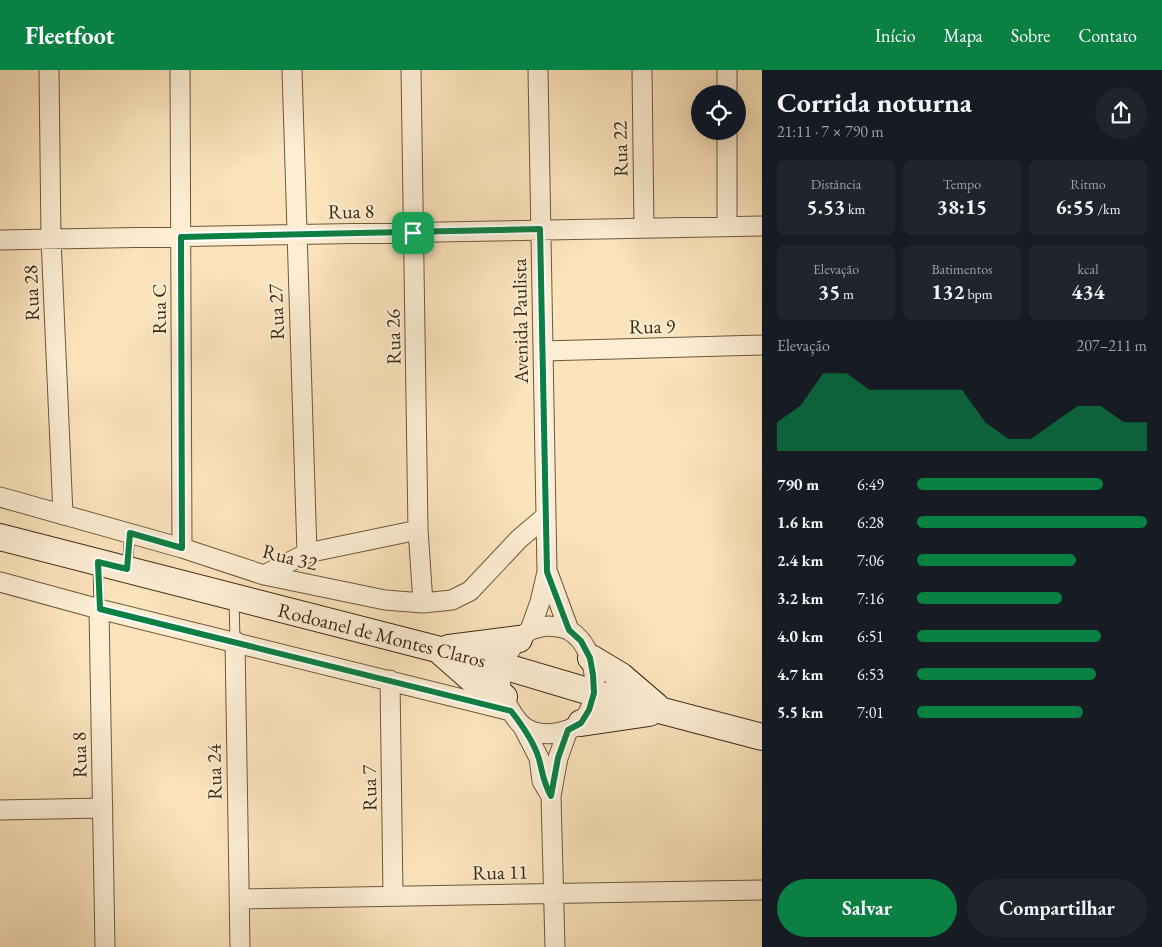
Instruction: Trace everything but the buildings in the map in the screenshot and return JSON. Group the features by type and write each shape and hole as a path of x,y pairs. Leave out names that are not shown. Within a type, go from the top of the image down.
{"main road":[{"name":"Rodoanel de Montes Claros","path":"0,537 503,666 594,693 762,737"},
{"path":"438,649 525,635"},
{"path":"438,649 475,682 507,704"},
{"path":"590,658 621,676 662,711"},
{"path":"574,727 662,711"}],"street":[{"name":"Rua 28","path":"49,70 51,239 63,515"},
{"name":"Rua C","path":"180,70 182,548"},
{"name":"Rua 27","path":"292,70 307,553"},
{"name":"Rua 26","path":"411,70 418,530 423,603"},
{"name":"Avenida Paulista","path":"503,666 509,652 525,635 540,602 547,572 538,70"},
{"name":"Rua 22","path":"642,70 644,228"},
{"path":"727,70 727,85"},
{"path":"727,140 727,227"},
{"name":"Rua 8","path":"0,240 762,226"},
{"name":"Rua 9","path":"543,351 762,346"},
{"name":"Rua 32","path":"0,497 182,548 264,575 385,600 423,603 452,600 470,591 519,539 546,516"},
{"path":"264,575 307,553 418,530"},
{"name":"Avenida Paulista","path":"547,572 569,630 581,641 590,658"},
{"path":"0,582 100,609 390,680 507,704"},
{"name":"Rua 8","path":"100,609 105,947"},
{"path":"525,635 548,626 569,630"},
{"name":"Rua 24","path":"235,641 240,947"},
{"path":"554,947 551,796 558,758 574,727 589,710 594,693 590,658"},
{"path":"503,666 507,704 523,727 539,758 542,781 551,796"},
{"name":"Rua 7","path":"390,680 393,896"},
{"path":"523,727 547,734 574,727"},
{"path":"0,810 103,808"},
{"name":"Rua 11","path":"239,898 762,890"}],"lane":[{"path":"127,569 130,533"},
{"name":"Rua 8","path":"98,562 100,609"},
{"name":"Rua 24","path":"234,597 235,641"}],"route":[{"path":"540,229 547,572 569,630 581,641 590,658 594,693 589,710 581,723 568,730 558,758 556,780 551,796 542,781 539,758 523,727 511,711 100,609 98,562 127,569 130,533 182,548 181,237 413,233 540,229"}]}
